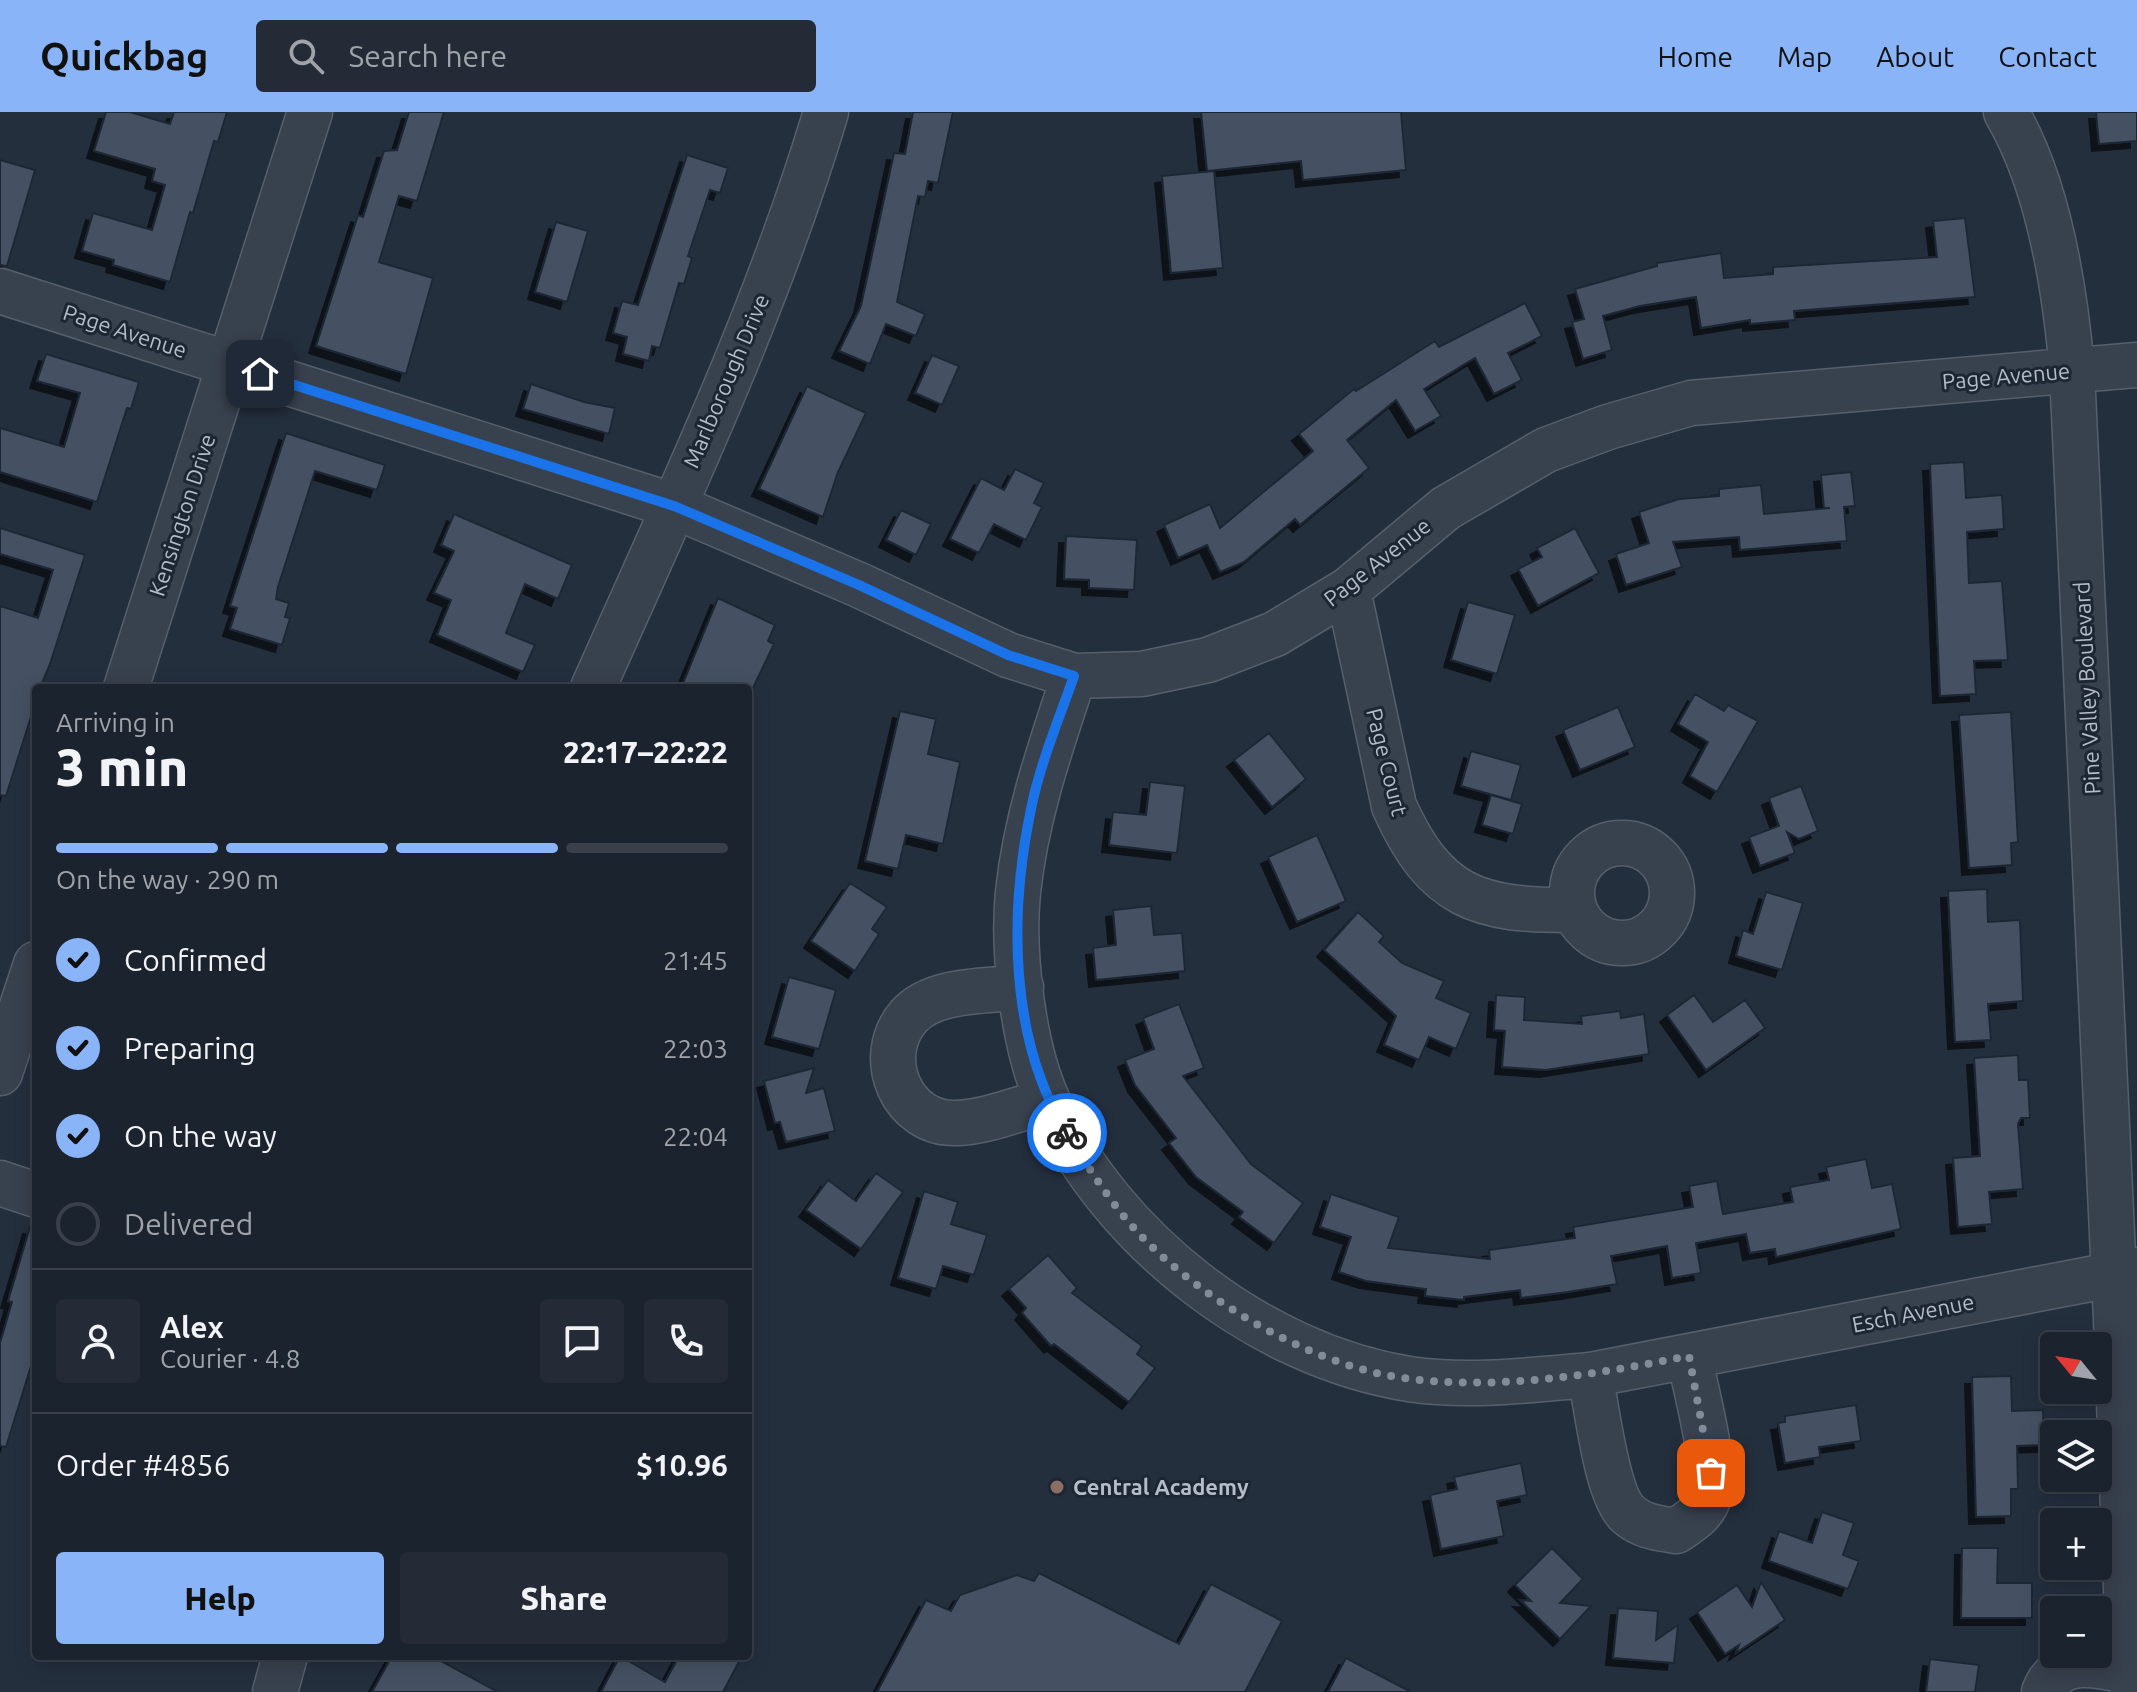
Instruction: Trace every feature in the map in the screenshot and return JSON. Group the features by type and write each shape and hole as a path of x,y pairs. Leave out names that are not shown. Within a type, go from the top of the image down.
{"street":[{"name":"Kensington Drive","path":"127,684 310,112"},
{"name":"Marlborough Drive","path":"595,684 674,506 799,202 826,112"},
{"name":"Pine Valley Boulevard","path":"2006,112 2021,136 2060,264 2072,371 2126,1272 2131,1682"},
{"name":"Page Avenue","path":"0,291 674,506 859,585 1008,655 1074,676 1142,674 1208,660 1275,634 1348,590 1446,508 1546,450 1608,427 1691,403 2137,365"},
{"name":"Page Court","path":"1348,590 1394,806 1407,836 1448,884 1483,904 1526,911 1574,910"},
{"name":"Esch Avenue","path":"1074,676 1031,807 1018,895 1021,987 1029,1047 1048,1101 1090,1171 1146,1241 1226,1306 1311,1351 1355,1367 1411,1379 1504,1383 1590,1375 2126,1272"},
{"path":"0,1073 32,976"},
{"path":"1021,987 937,998 909,1016 897,1042 892,1073 905,1101 926,1116 956,1124 1048,1101"},
{"path":"0,1183 32,1194"},
{"path":"1590,1375 1615,1491 1627,1513 1649,1527 1676,1531 1698,1516 1710,1494 1711,1473 1689,1356"},
{"path":"275,1692 284,1660"},
{"path":"2044,1692 2065,1669 2090,1662 2131,1682"}],"building":[{"path":"106,112 130,112 170,124 174,112 227,112 218,142 214,141 193,213 190,212 170,282 113,265 114,260 82,251 93,213 152,230 165,185 152,181 155,169 94,151"},
{"path":"409,112 444,112 417,201 399,196 379,262 433,278 406,374 316,346 358,215 363,217 384,151 397,150"},
{"path":"913,112 953,112 938,183 928,181 925,197 918,196 897,302 925,314 916,336 886,324 870,364 839,351 861,306 894,153 905,154"},
{"path":"1201,112 1401,112 1406,170 1303,180 1301,161 1207,171"},
{"path":"2096,112 2137,112 2137,141 2099,144"},
{"path":"687,155 728,168 720,193 710,190 688,256 692,258 684,284 679,283 660,348 652,346 649,361 623,354 627,337 613,333 622,301 638,305"},
{"path":"0,160 35,170 7,266 0,265"},
{"path":"1214,171 1223,268 1171,273 1162,176"},
{"path":"1965,218 1975,297 1794,311 1795,320 1750,324 1750,320 1701,328 1696,297 1603,316 1612,350 1583,359 1572,322 1584,319 1575,289 1657,266 1657,263 1721,253 1724,278 1773,274 1773,267 1937,257 1933,221"},
{"path":"556,222 588,231 567,302 535,292"},
{"path":"1525,303 1542,336 1508,353 1522,380 1494,394 1475,358 1424,389 1441,416 1415,431 1396,400 1347,440 1369,468 1300,525 1295,519 1244,562 1220,572 1207,545 1178,558 1164,525 1210,504 1220,528 1313,451 1299,434 1354,389 1356,391 1435,341 1439,347"},
{"path":"46,354 139,382 131,409 127,408 97,502 0,472 0,428 64,447 80,393 37,381"},
{"path":"932,355 959,366 942,405 915,393"},
{"path":"531,384 584,402 615,408 609,434 523,409"},
{"path":"807,386 866,413 838,472 823,517 759,489"},
{"path":"286,433 385,465 377,490 315,471 278,587 276,599 289,603 285,617 290,618 282,645 230,629 237,608 230,606"},
{"path":"1964,462 1966,498 2002,495 2004,529 1967,532 1969,583 2002,581 2008,660 1974,661 1976,694 1940,696 1930,464"},
{"path":"1015,469 1044,483 1034,503 1042,507 1026,540 994,524 979,553 950,539 981,478 1004,490"},
{"path":"1851,472 1855,506 1844,507 1847,541 1740,550 1739,537 1673,542 1682,567 1626,585 1616,554 1649,543 1639,512 1679,499 1719,496 1719,489 1761,485 1764,514 1830,508 1824,508 1821,475"},
{"path":"901,510 931,524 916,555 886,540"},
{"path":"454,514 572,565 558,599 525,584 506,633 535,645 523,672 437,635 451,600 434,593 454,551 441,545"},
{"path":"0,528 85,555 50,664 42,684 32,684 32,714 6,796 0,795 0,606 38,618 53,570 0,554"},
{"path":"1575,528 1599,573 1538,606 1518,569 1542,557 1537,548"},
{"path":"1066,536 1137,540 1134,590 1089,588 1089,580 1064,579"},
{"path":"718,598 775,625 768,641 774,644 753,688 752,684 683,684"},
{"path":"1468,602 1515,615 1497,674 1451,660"},
{"path":"1695,694 1724,711 1728,705 1758,721 1717,792 1690,776 1708,742 1678,724"},
{"path":"1618,707 1635,747 1580,770 1563,730"},
{"path":"900,711 936,719 928,754 960,762 943,844 906,835 898,869 865,861"},
{"path":"2011,712 2018,842 2011,843 2012,865 1969,868 1959,715"},
{"path":"1269,733 1306,779 1272,807 1234,760"},
{"path":"1471,751 1521,765 1511,800 1461,786"},
{"path":"1150,782 1185,786 1177,853 1109,845 1113,812 1146,815"},
{"path":"1801,786 1818,831 1799,839 1787,832 1795,853 1760,866 1749,837 1779,826 1769,798"},
{"path":"1491,795 1522,804 1513,834 1482,825"},
{"path":"1317,835 1346,901 1297,922 1268,857"},
{"path":"850,883 887,907 872,929 879,934 855,971 811,941"},
{"path":"1987,889 1988,922 2020,920 2023,1001 1988,1004 1991,1040 1955,1042 1948,891"},
{"path":"1766,892 1803,903 1782,970 1736,956 1743,930 1753,934"},
{"path":"1151,906 1154,935 1182,933 1185,971 1096,980 1093,948 1116,945 1113,910"},
{"path":"1358,912 1384,936 1379,942 1402,963 1444,981 1436,998 1471,1013 1456,1049 1429,1037 1419,1060 1384,1045 1396,1016 1324,950"},
{"path":"789,977 836,990 819,1049 772,1037"},
{"path":"1496,995 1525,997 1524,1020 1582,1024 1581,1016 1620,1011 1621,1018 1644,1014 1649,1054 1546,1070 1502,1067 1505,1031 1494,1030"},
{"path":"1694,995 1713,1022 1745,1000 1765,1028 1706,1070 1667,1015"},
{"path":"1179,1004 1204,1068 1183,1076 1251,1164 1303,1203 1274,1243 1239,1217 1243,1212 1196,1177 1169,1143 1176,1138 1135,1085 1125,1060 1154,1049 1143,1018"},
{"path":"2018,1055 2019,1080 2028,1080 2030,1118 2021,1118 2018,1124 2023,1189 1989,1192 1992,1224 1958,1227 1953,1158 1980,1156 1974,1058"},
{"path":"814,1068 806,1093 824,1088 835,1131 786,1142 780,1122 775,1123 764,1081"},
{"path":"1866,1159 1872,1188 1892,1184 1901,1229 1776,1257 1775,1249 1750,1253 1746,1234 1696,1243 1701,1273 1672,1278 1667,1246 1611,1256 1617,1284 1521,1298 1520,1290 1464,1297 1464,1300 1425,1296 1426,1289 1366,1281 1339,1272 1351,1237 1320,1227 1331,1194 1399,1217 1388,1248 1490,1259 1489,1250 1575,1238 1573,1227 1693,1207 1689,1186 1717,1181 1723,1214 1793,1202 1790,1187 1829,1180 1826,1167"},
{"path":"876,1173 903,1192 861,1249 806,1210 828,1180 856,1201"},
{"path":"924,1191 958,1202 951,1224 987,1235 974,1275 943,1266 936,1289 898,1278"},
{"path":"32,1227 32,1363 6,1447 0,1446 0,1343 12,1302 8,1301"},
{"path":"1048,1255 1077,1288 1072,1293 1142,1346 1137,1354 1155,1368 1129,1402 1054,1344 1051,1346 1022,1313 1026,1308 1009,1289"},
{"path":"2011,1376 2012,1411 2043,1410 2040,1445 2017,1446 2018,1489 2011,1489 2011,1516 1976,1517 1972,1377"},
{"path":"1856,1405 1861,1441 1819,1447 1820,1457 1785,1463 1778,1423 1785,1422 1785,1416"},
{"path":"1521,1463 1527,1495 1497,1501 1504,1536 1441,1549 1430,1495 1457,1489 1454,1477"},
{"path":"1822,1512 1854,1523 1843,1555 1859,1561 1848,1589 1769,1561 1779,1531 1812,1543"},
{"path":"1552,1548 1583,1579 1560,1603 1591,1606 1560,1639 1520,1600 1531,1601 1515,1585"},
{"path":"1962,1548 1998,1548 1997,1583 2032,1583 2032,1618 1961,1618"},
{"path":"1039,1573 1179,1644 1211,1584 1282,1621 1245,1692 877,1692 926,1600 951,1611 960,1595 1017,1575 1034,1581"},
{"path":"1761,1582 1785,1620 1736,1653 1739,1645 1725,1654 1697,1612 1737,1585 1752,1607"},
{"path":"1618,1608 1658,1611 1656,1640 1678,1625 1674,1663 1613,1658"},
{"path":"1346,1658 1411,1692 1328,1692"},
{"path":"1930,1659 1979,1665 1975,1692 1926,1692"},
{"path":"390,1660 439,1660 498,1692 372,1692"},
{"path":"618,1660 627,1660 665,1682 677,1660 740,1660 723,1692 601,1692"}],"way so far":[{"path":"1067,1133 1090,1171 1146,1241 1206,1290 1226,1306 1311,1351 1355,1367 1411,1379 1504,1383 1590,1375 1689,1356 1711,1473"}],"place":[{"name":"Central Academy","path":"1057,1487"}],"route":[{"path":"260,374 674,506 859,585 1008,655 1074,676 1031,807 1018,895 1021,987 1029,1047 1048,1101 1067,1133"}]}
